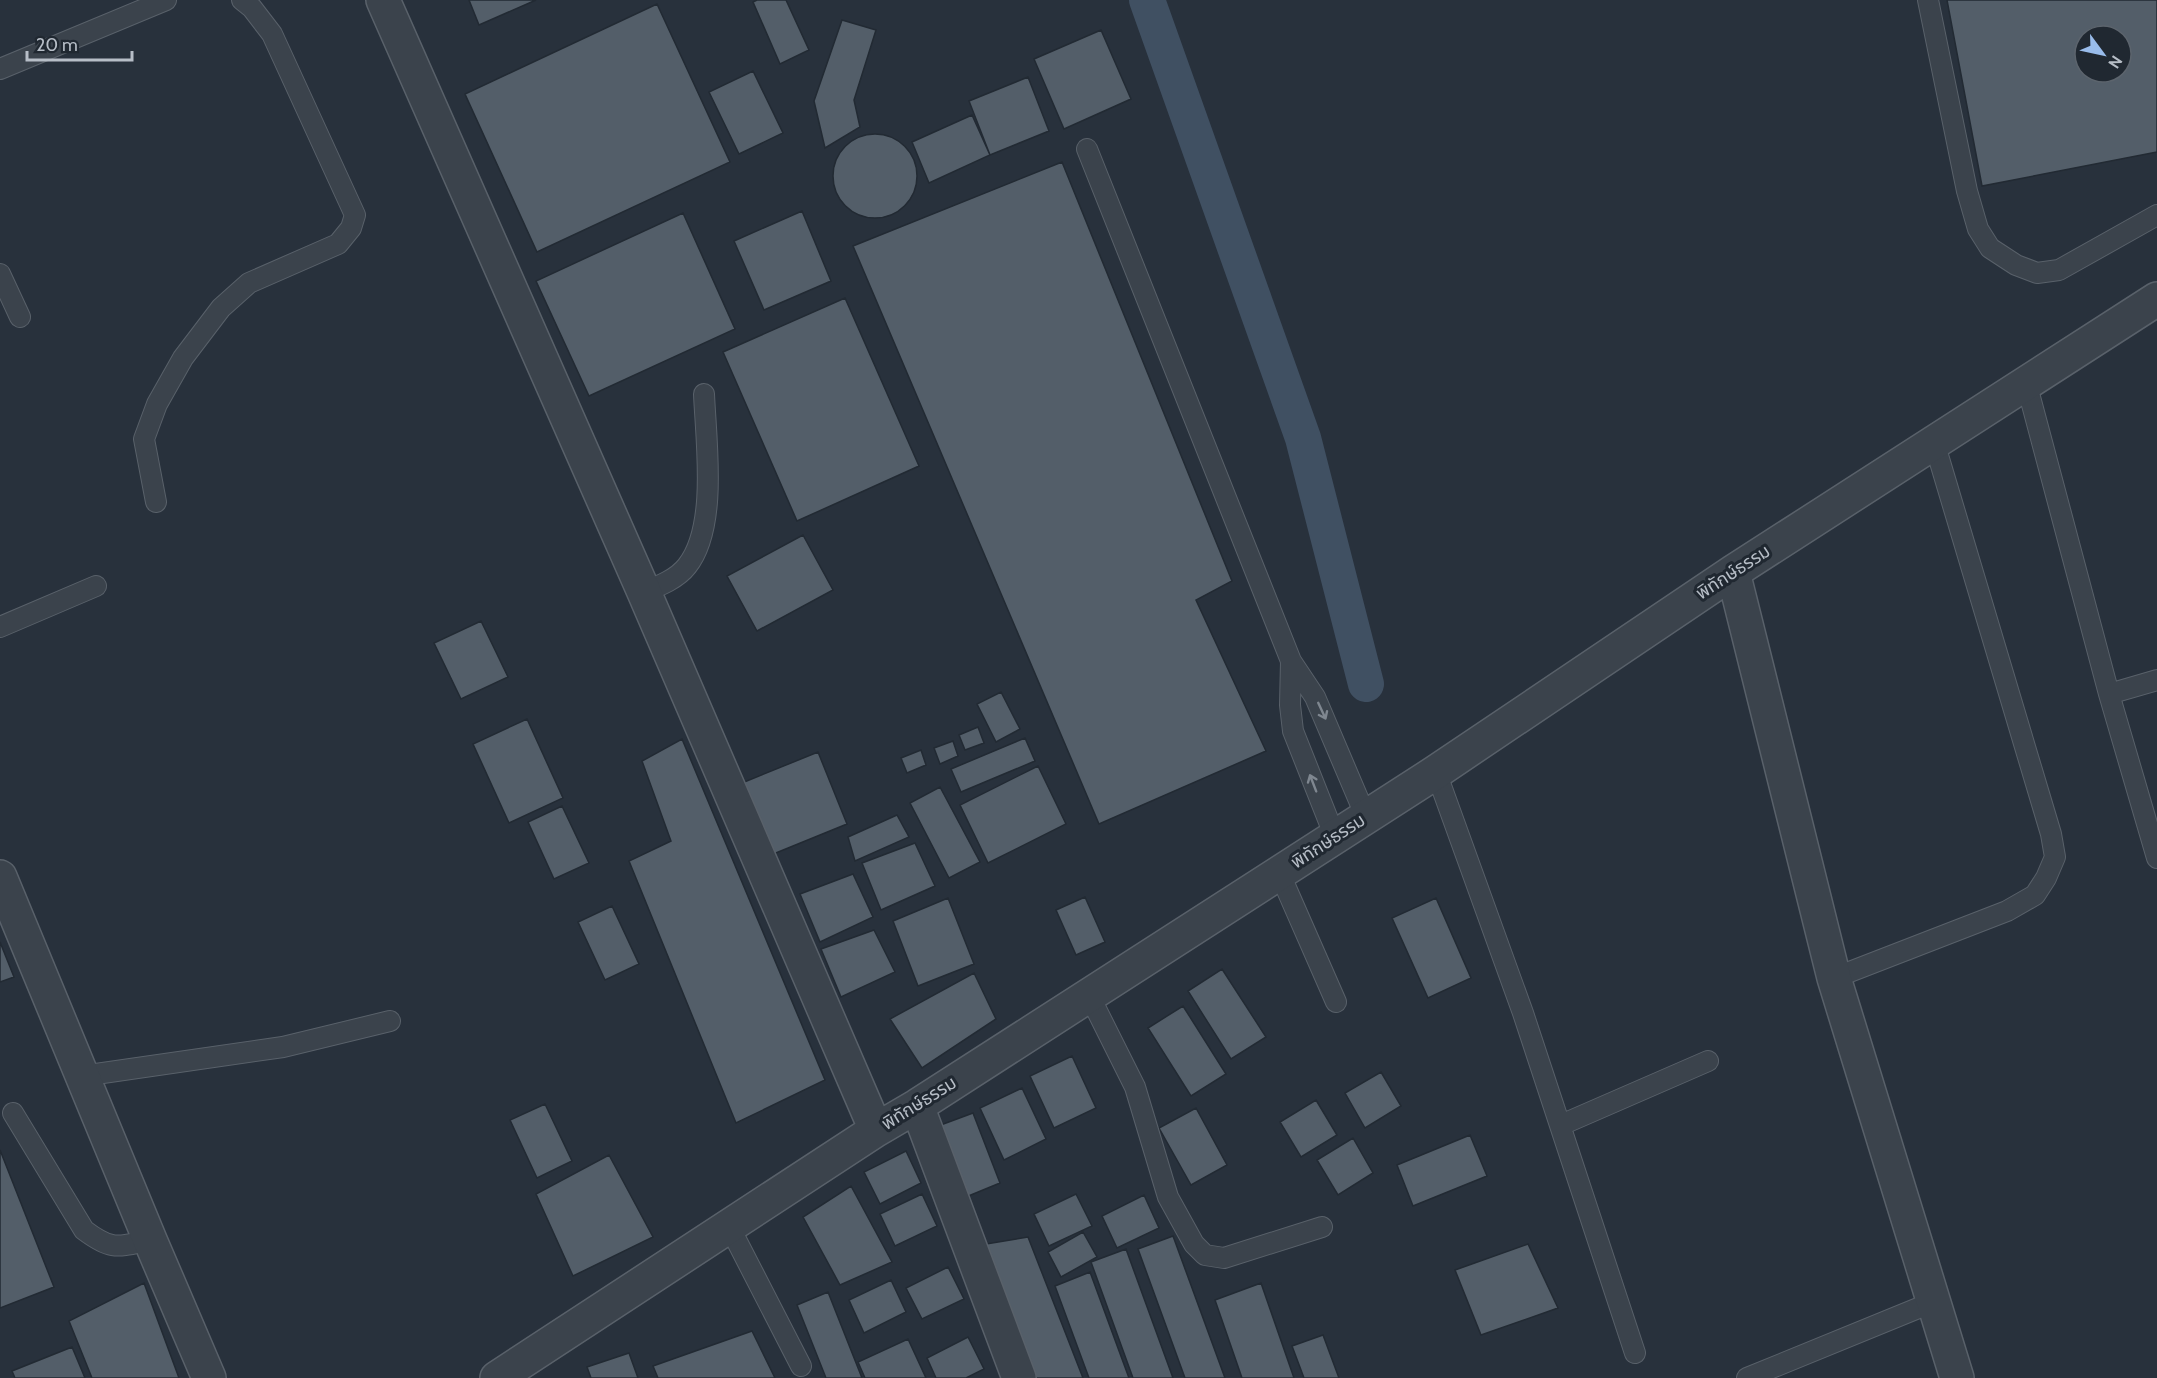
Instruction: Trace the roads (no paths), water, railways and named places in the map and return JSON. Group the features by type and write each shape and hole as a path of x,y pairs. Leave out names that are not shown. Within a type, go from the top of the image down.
{"street":[{"path":"383,0 644,592 876,1130"},
{"name":"พิทักษ์ธรรม","path":"497,1378 876,1130 917,1106 1436,772 1733,572 2157,299"},
{"path":"1733,572 1834,978 1957,1378"},
{"path":"0,877 150,1240 210,1378"},
{"path":"917,1106 1019,1378"}],"lane":[{"path":"0,69 166,0"},
{"path":"156,502 144,439 157,404 183,358 221,308 249,283 338,244 351,228 355,215 272,34 252,8 242,0"},
{"path":"1928,0 1967,192 1978,229 1990,248 2016,265 2037,273 2059,270 2157,215"},
{"path":"1087,149 1291,661 1315,697 1366,817"},
{"path":"0,274 20,317"},
{"path":"2026,382 2109,694 2157,858"},
{"path":"644,592 664,584 686,568 700,545 707,508 704,394"},
{"path":"1834,978 2007,911 2035,895 2055,858 2051,834 1934,442"},
{"path":"0,627 96,586"},
{"path":"1291,661 1290,705 1293,731 1335,837"},
{"path":"2109,694 2157,680"},
{"path":"1436,772 1523,1013 1635,1353"},
{"path":"1280,873 1336,1002"},
{"path":"1089,995 1135,1087 1168,1197 1194,1244 1205,1255 1224,1258 1322,1227"},
{"path":"82,1076 283,1047 390,1022"},
{"path":"1561,1125 1708,1061"},
{"path":"13,1113 84,1230 101,1242 116,1247 150,1240"},
{"path":"729,1226 801,1366"},
{"path":"1747,1378 1933,1302"}],"waterway":[{"path":"1147,0 1303,438 1366,684"}]}
